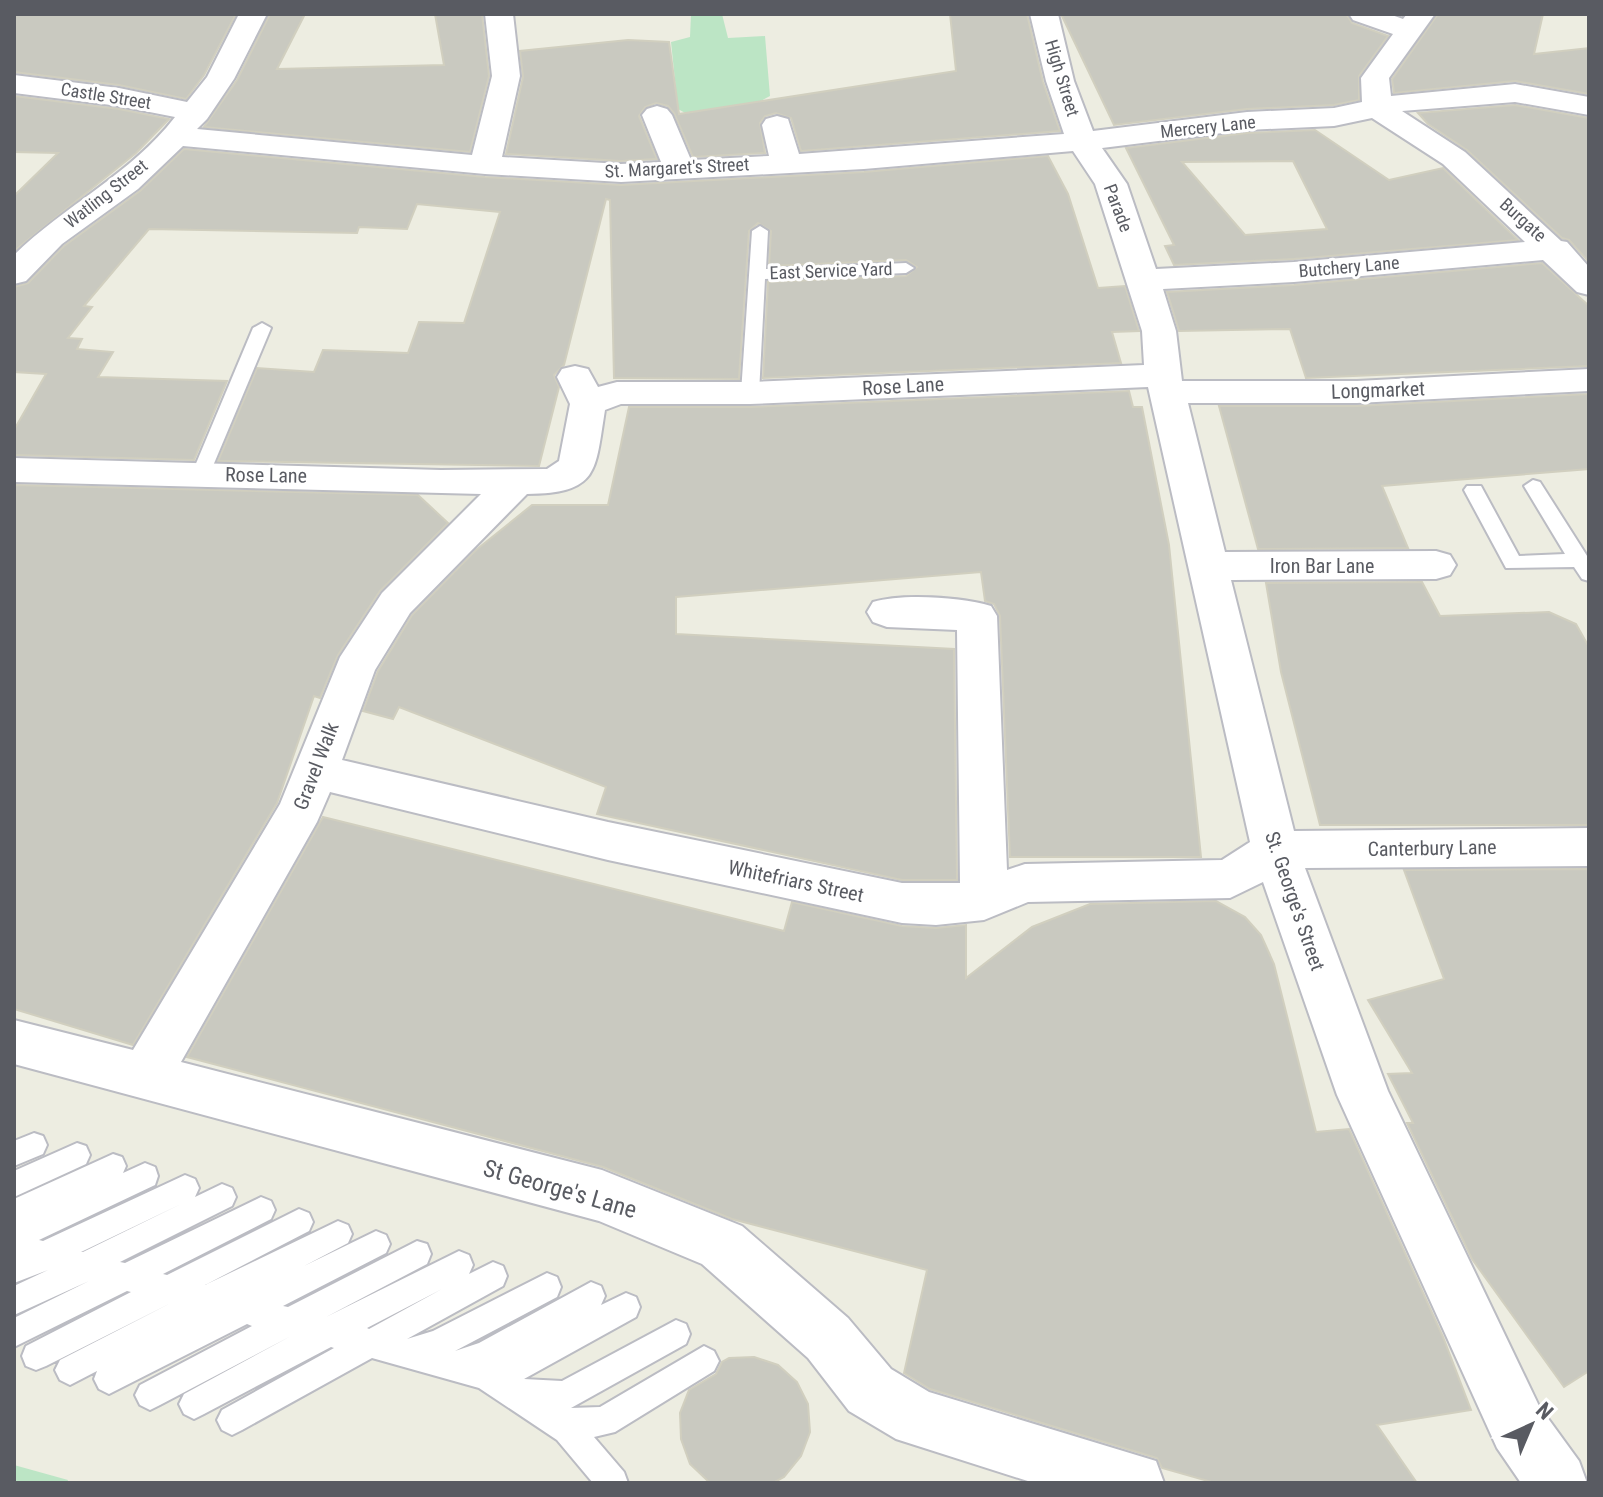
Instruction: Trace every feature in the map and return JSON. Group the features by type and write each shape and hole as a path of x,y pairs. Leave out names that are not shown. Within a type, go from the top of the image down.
{"street":[{"name":"Watling Street","path":"14,274 51,237 127,182 186,125 220,79 253,14"},
{"path":"485,165 506,76 499,14"},
{"name":"High Street","path":"1044,14 1060,81 1082,141"},
{"path":"1363,14 1414,22 1375,78 1377,108"},
{"name":"Castle Street","path":"14,84 119,97 186,125"},
{"name":"Mercery Lane","path":"1082,141 1247,121 1334,117 1408,101 1515,93 1589,106"},
{"name":"Burgate","path":"1377,108 1454,158 1555,249 1589,285"},
{"path":"657,115 679,168"},
{"name":"St. Margaret's Street","path":"186,125 485,165 621,173 864,160 1082,141"},
{"path":"777,125 786,163"},
{"name":"Parade","path":"1082,141 1111,184 1143,280"},
{"name":"Butchery Lane","path":"1143,280 1294,272 1555,249"},
{"name":"St. George's Street","path":"1143,280 1159,331 1165,383 1275,850 1363,1095 1518,1427 1557,1483"},
{"name":"Longmarket","path":"1165,383 1357,392 1589,380"},
{"name":"Rose Lane","path":"14,470 441,482 554,481 577,467 581,390 750,393 1165,383"},
{"name":"Gravel Walk","path":"146,1076 301,809 355,668 396,603 517,481"},
{"name":"Iron Bar Lane","path":"1207,566 1436,565"},
{"path":"887,612 977,616 984,900"},
{"name":"Whitefriars Street","path":"315,771 608,841 902,903 936,905 984,900 1025,883 1230,879 1275,850"},
{"name":"Canterbury Lane","path":"1275,850 1589,847"},
{"name":"St George's Lane","path":"14,1042 602,1196 646,1212 722,1245 828,1338 870,1390 917,1418 1134,1483"}],"lane":[{"name":"East Service Yard","path":"750,393 760,231"},
{"name":"East Service Yard","path":"757,274 906,268"},
{"path":"201,473 262,328"},
{"path":"1533,486 1584,567"},
{"path":"1474,490 1513,563 1584,567"},
{"path":"14,1184 77,1155"},
{"path":"14,1213 113,1166"},
{"path":"14,1238 145,1176"},
{"path":"14,1269 185,1188"},
{"path":"14,1301 222,1197"},
{"path":"14,1333 261,1210"},
{"path":"36,1356 299,1222"},
{"path":"70,1370 338,1234"},
{"path":"109,1379 376,1244"},
{"path":"14,1247 486,1375 568,1429 613,1483"},
{"path":"150,1395 417,1254"},
{"path":"194,1404 459,1265"},
{"path":"232,1420 493,1276"},
{"path":"412,1354 441,1343 547,1287"},
{"path":"454,1366 486,1355 591,1296"},
{"path":"486,1375 525,1364 626,1307"},
{"path":"513,1392 538,1397 564,1396 676,1334"},
{"path":"557,1421 584,1424 604,1421 704,1361"}],"green space":[{"path":"691,14 722,14 728,38 765,36 770,96 759,102 687,114 678,109 671,42 690,37"},
{"path":"14,1465 68,1480 67,1483 14,1483"}],"building":[{"path":"14,14 236,14 204,75 186,99 119,85 14,72"},
{"path":"270,14 305,14 277,69 444,65 435,14 482,14 489,76 470,152 204,127 237,80"},
{"path":"950,14 1027,14 1043,82 1060,131 801,151 791,118 776,113 765,116 760,123 765,153 693,157 674,113 668,106 656,103 645,107 639,116 657,159 621,161 506,154 523,77 520,51 628,40 669,42 679,114 956,71"},
{"path":"1061,14 1346,14 1352,23 1388,36 1359,76 1359,100 1334,105 1247,109 1114,125"},
{"path":"1438,14 1543,14 1534,54 1589,48 1589,94 1515,81 1394,93 1392,79"},
{"path":"14,96 119,109 169,119 136,153 14,251 14,196 58,153 14,152"},
{"path":"1515,105 1589,118 1589,262 1569,240 1562,238 1467,150 1428,124 1418,113"},
{"path":"1315,130 1389,180 1443,168 1518,240 1294,259 1174,265 1165,246 1174,245 1126,148 1247,133","holes":["1293,161 1327,229 1245,235 1182,162"]},
{"path":"184,149 485,177 621,185 864,172 1048,156 1068,194 1098,288 1125,286 1139,331 1112,332 1121,363 763,378 768,282 906,276 917,267 906,260 769,266 771,231 758,223 749,231 739,379 614,378 610,200 606,199 564,365 554,375 559,387 539,466 218,461 257,368 314,372 323,350 408,353 419,322 464,323 500,212 417,204 407,229 359,227 357,233 149,229 84,306 92,307 68,338 82,339 77,349 113,352 98,377 227,381 194,460 14,455 14,430 46,374 14,372 14,287 28,283 64,246 140,191"},
{"path":"1542,263 1589,306 1589,366 1306,378 1290,329 1179,331 1167,292 1294,285"},
{"path":"1129,391 1133,407 1142,407 1169,545 1201,857 1010,857 1000,616 994,604 985,601 981,572 676,597 676,634 954,649 957,880 902,880 597,814 606,787 399,707 393,719 363,711 378,671 412,615 476,550 532,505 608,505 629,407 750,407"},
{"path":"1589,394 1589,469 1382,486 1408,548 1258,549 1219,406 1357,406"},
{"path":"14,485 418,495 448,523 380,591 338,655 320,698 314,696 277,803 133,1045 14,1009"},
{"path":"1422,582 1440,616 1549,612 1576,624 1589,647 1589,825 1320,825 1281,672 1266,583"},
{"path":"323,817 784,931 792,902 902,926 936,928 966,925 966,978 1032,927 1090,904 1216,901 1245,917 1261,935 1274,964 1316,1132 1349,1129 1443,1337 1471,1410 1377,1425 1417,1483 1215,1483 1162,1468 1157,1458 930,1389 904,1373 927,1270 732,1219 603,1167 187,1057"},
{"path":"1589,869 1589,1371 1564,1387 1472,1259 1407,1123 1413,1123 1388,1074 1412,1073 1368,1000 1444,979 1404,870"},
{"path":"754,1357 778,1365 797,1382 808,1404 810,1432 801,1456 784,1477 773,1483 710,1483 690,1464 681,1439 680,1413 689,1390 716,1374 722,1362 729,1358"}]}
